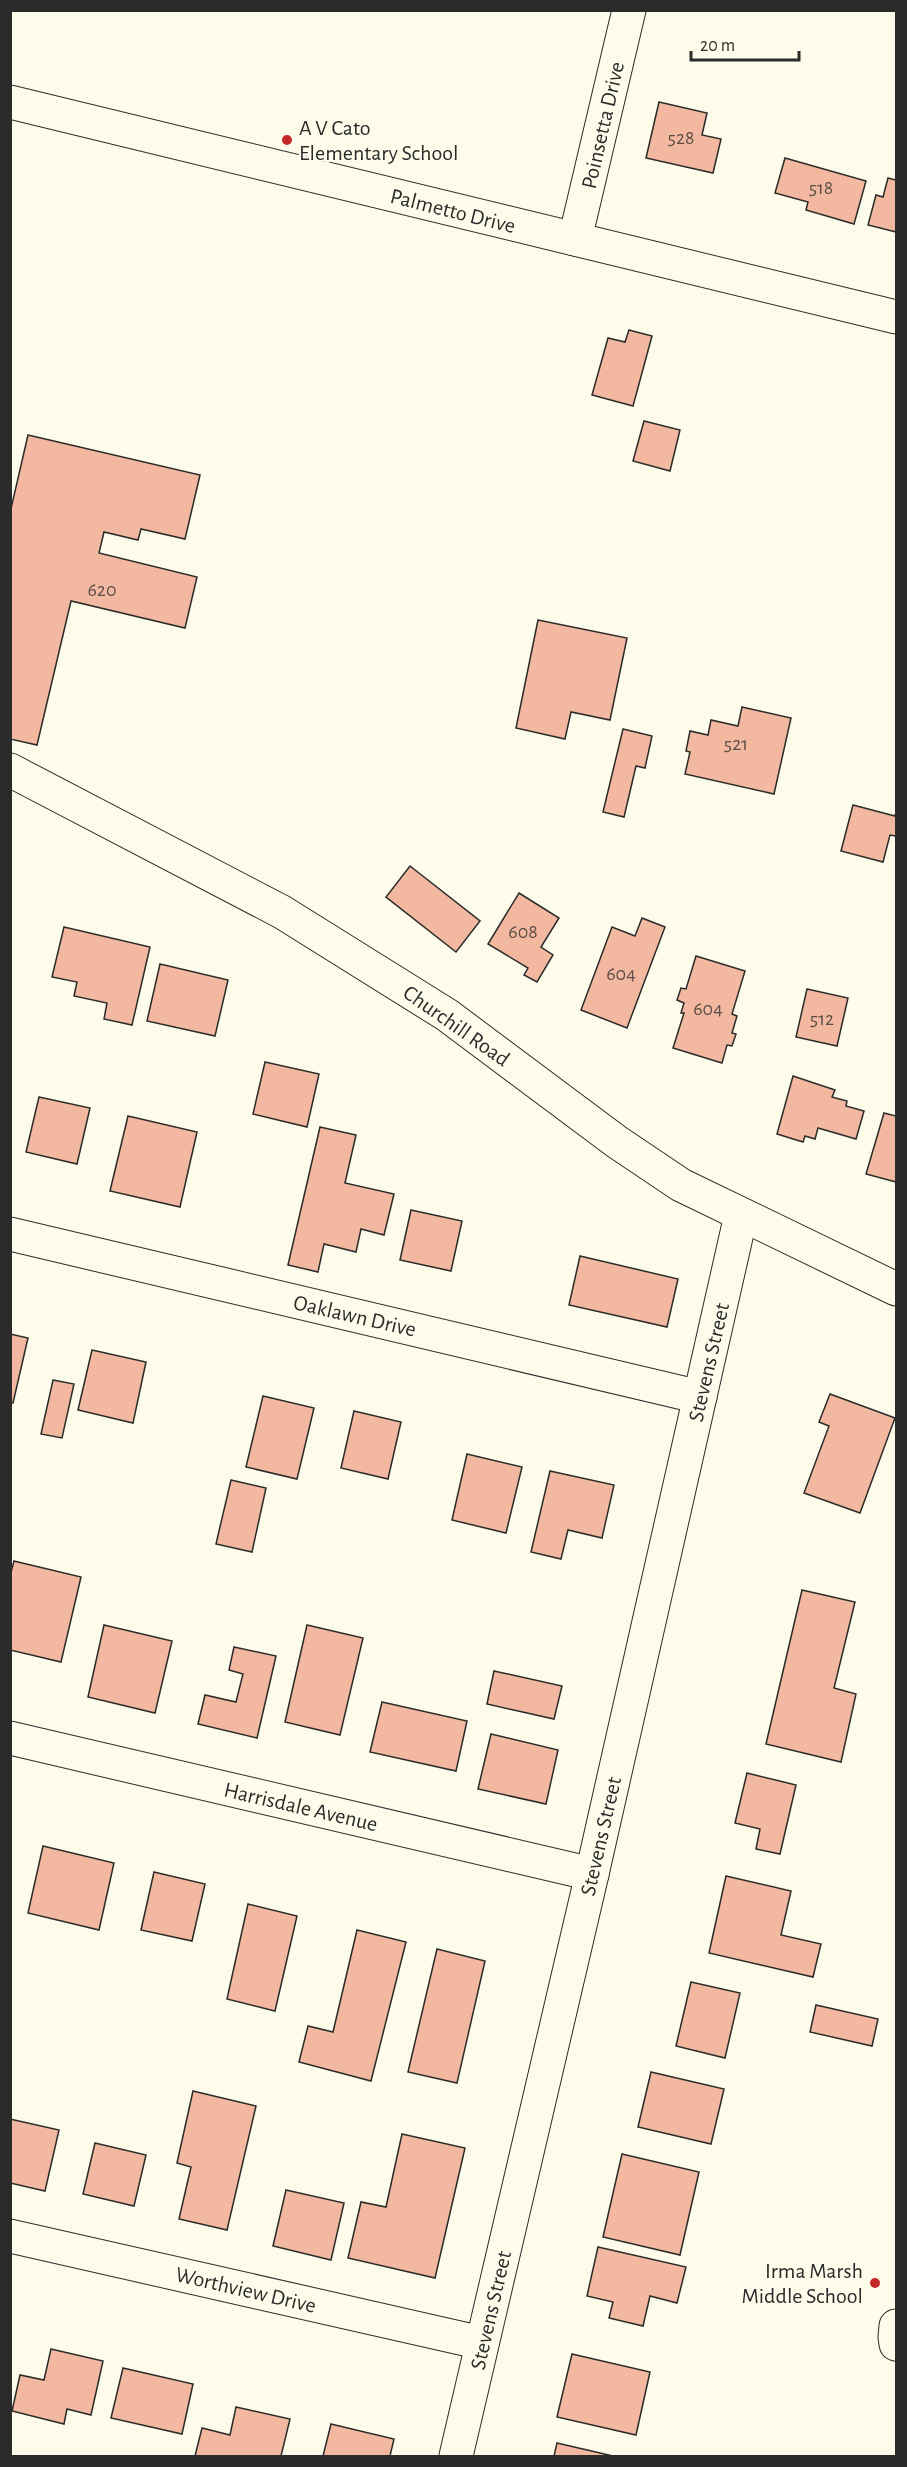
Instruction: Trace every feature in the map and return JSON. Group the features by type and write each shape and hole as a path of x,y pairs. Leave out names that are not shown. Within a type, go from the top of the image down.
{"street":[{"name":"Poinsetta Drive","path":"575,239 629,10"},
{"name":"Palmetto Drive","path":"10,102 897,317"},
{"name":"Churchill Road","path":"10,770 282,912 447,1015 617,1142 672,1179 741,1215 897,1289"},
{"name":"Stevens Street","path":"456,2457 592,1874 741,1215"},
{"name":"Oaklawn Drive","path":"10,1234 700,1397"},
{"name":"Harrisdale Avenue","path":"10,1738 592,1874"},
{"name":"Worthview Drive","path":"10,2236 482,2343"},
{"path":"897,2326 895,2337 897,2344"}],"building":[{"path":"659,102 707,113 702,135 721,139 713,173 646,158"},
{"path":"785,158 866,181 854,224 806,210 808,202 775,193"},
{"path":"888,178 896,180 896,232 868,225 876,195 883,197"},
{"path":"629,330 652,336 633,406 592,395 608,338 625,342"},
{"path":"644,421 680,430 670,471 633,461"},
{"path":"28,435 200,475 185,539 141,529 138,540 104,532 99,553 197,577 185,628 71,601 37,745 10,739 10,513"},
{"path":"538,620 627,638 610,720 571,712 565,739 516,728"},
{"path":"742,707 791,718 774,794 685,774 690,752 686,751 690,731 708,735 711,720 738,726"},
{"path":"623,729 652,736 645,768 636,766 624,817 603,812"},
{"path":"853,805 895,816 896,812 896,836 890,835 883,862 841,851"},
{"path":"410,866 480,921 456,952 386,897"},
{"path":"519,893 559,918 541,947 553,955 537,982 524,975 528,968 488,944"},
{"path":"642,918 665,927 627,1028 581,1010 612,927 635,936"},
{"path":"64,927 150,947 132,1025 104,1019 107,1003 74,996 77,982 52,977"},
{"path":"696,956 745,971 732,1014 737,1016 732,1033 736,1034 732,1046 727,1045 722,1063 673,1048 684,1013 681,1013 684,1003 677,1000 681,988 686,989"},
{"path":"160,964 228,980 215,1036 147,1021"},
{"path":"807,989 848,998 837,1046 796,1037"},
{"path":"265,1062 319,1074 307,1127 253,1114"},
{"path":"793,1076 835,1090 832,1097 847,1101 846,1106 864,1111 856,1139 818,1128 815,1139 805,1136 803,1142 777,1134"},
{"path":"39,1097 90,1108 77,1164 26,1152"},
{"path":"884,1113 896,1116 896,1182 866,1174"},
{"path":"128,1116 197,1132 180,1207 110,1191"},
{"path":"320,1127 356,1135 345,1183 394,1194 384,1235 361,1229 356,1252 324,1244 318,1272 288,1265"},
{"path":"411,1210 462,1221 451,1271 400,1260"},
{"path":"580,1256 678,1279 667,1327 569,1305"},
{"path":"10,1334 28,1338 13,1403 10,1403"},
{"path":"92,1350 146,1362 133,1423 78,1410"},
{"path":"53,1380 74,1384 62,1438 41,1434"},
{"path":"830,1394 895,1418 860,1513 804,1493 829,1426 819,1422"},
{"path":"263,1396 314,1408 297,1479 246,1467"},
{"path":"354,1411 401,1422 388,1479 341,1468"},
{"path":"467,1454 522,1467 506,1533 452,1520"},
{"path":"550,1471 614,1485 602,1538 568,1530 561,1559 531,1552"},
{"path":"231,1480 266,1488 252,1552 216,1544"},
{"path":"14,1561 81,1577 61,1662 10,1650 10,1576"},
{"path":"802,1590 855,1602 834,1688 856,1694 841,1762 766,1744"},
{"path":"104,1625 172,1641 155,1713 88,1697"},
{"path":"307,1625 363,1638 340,1735 285,1722"},
{"path":"234,1647 276,1656 257,1738 198,1724 205,1695 236,1702 243,1674 229,1670"},
{"path":"494,1671 562,1686 554,1719 487,1704"},
{"path":"382,1702 467,1721 456,1771 370,1752"},
{"path":"491,1734 558,1750 546,1804 478,1789"},
{"path":"747,1773 796,1785 780,1854 756,1849 760,1829 735,1823"},
{"path":"43,1846 114,1863 99,1930 28,1913"},
{"path":"154,1872 205,1884 192,1941 141,1930"},
{"path":"726,1876 791,1891 781,1935 821,1944 813,1977 709,1953"},
{"path":"248,1904 297,1916 275,2011 227,1999"},
{"path":"357,1930 406,1942 371,2081 299,2062 308,2026 333,2032"},
{"path":"437,1949 485,1961 457,2083 408,2072"},
{"path":"691,1982 740,1993 725,2058 676,2046"},
{"path":"816,2005 878,2019 872,2046 810,2032"},
{"path":"651,2072 724,2089 711,2144 638,2127"},
{"path":"193,2091 256,2106 227,2230 179,2219 191,2167 177,2163"},
{"path":"10,2119 59,2130 45,2191 10,2183"},
{"path":"402,2134 465,2148 435,2278 348,2258 361,2202 386,2207"},
{"path":"95,2143 146,2155 134,2206 83,2194"},
{"path":"622,2154 699,2172 680,2255 603,2237"},
{"path":"286,2190 344,2203 331,2260 273,2246"},
{"path":"598,2247 686,2267 677,2303 650,2296 643,2326 609,2318 613,2302 587,2296"},
{"path":"51,2349 103,2361 91,2415 67,2409 64,2424 12,2411 20,2375 44,2380"},
{"path":"572,2354 650,2372 636,2435 557,2417"},
{"path":"123,2368 193,2384 182,2434 111,2418"},
{"path":"236,2407 290,2419 281,2456 195,2456 202,2428 230,2435"},
{"path":"331,2424 394,2439 390,2456 323,2456"},
{"path":"557,2443 613,2456 554,2456"}],"place":[{"name":"A V Cato Elementary School","path":"287,140"},
{"name":"Irma Marsh Middle School","path":"875,2283"}]}
